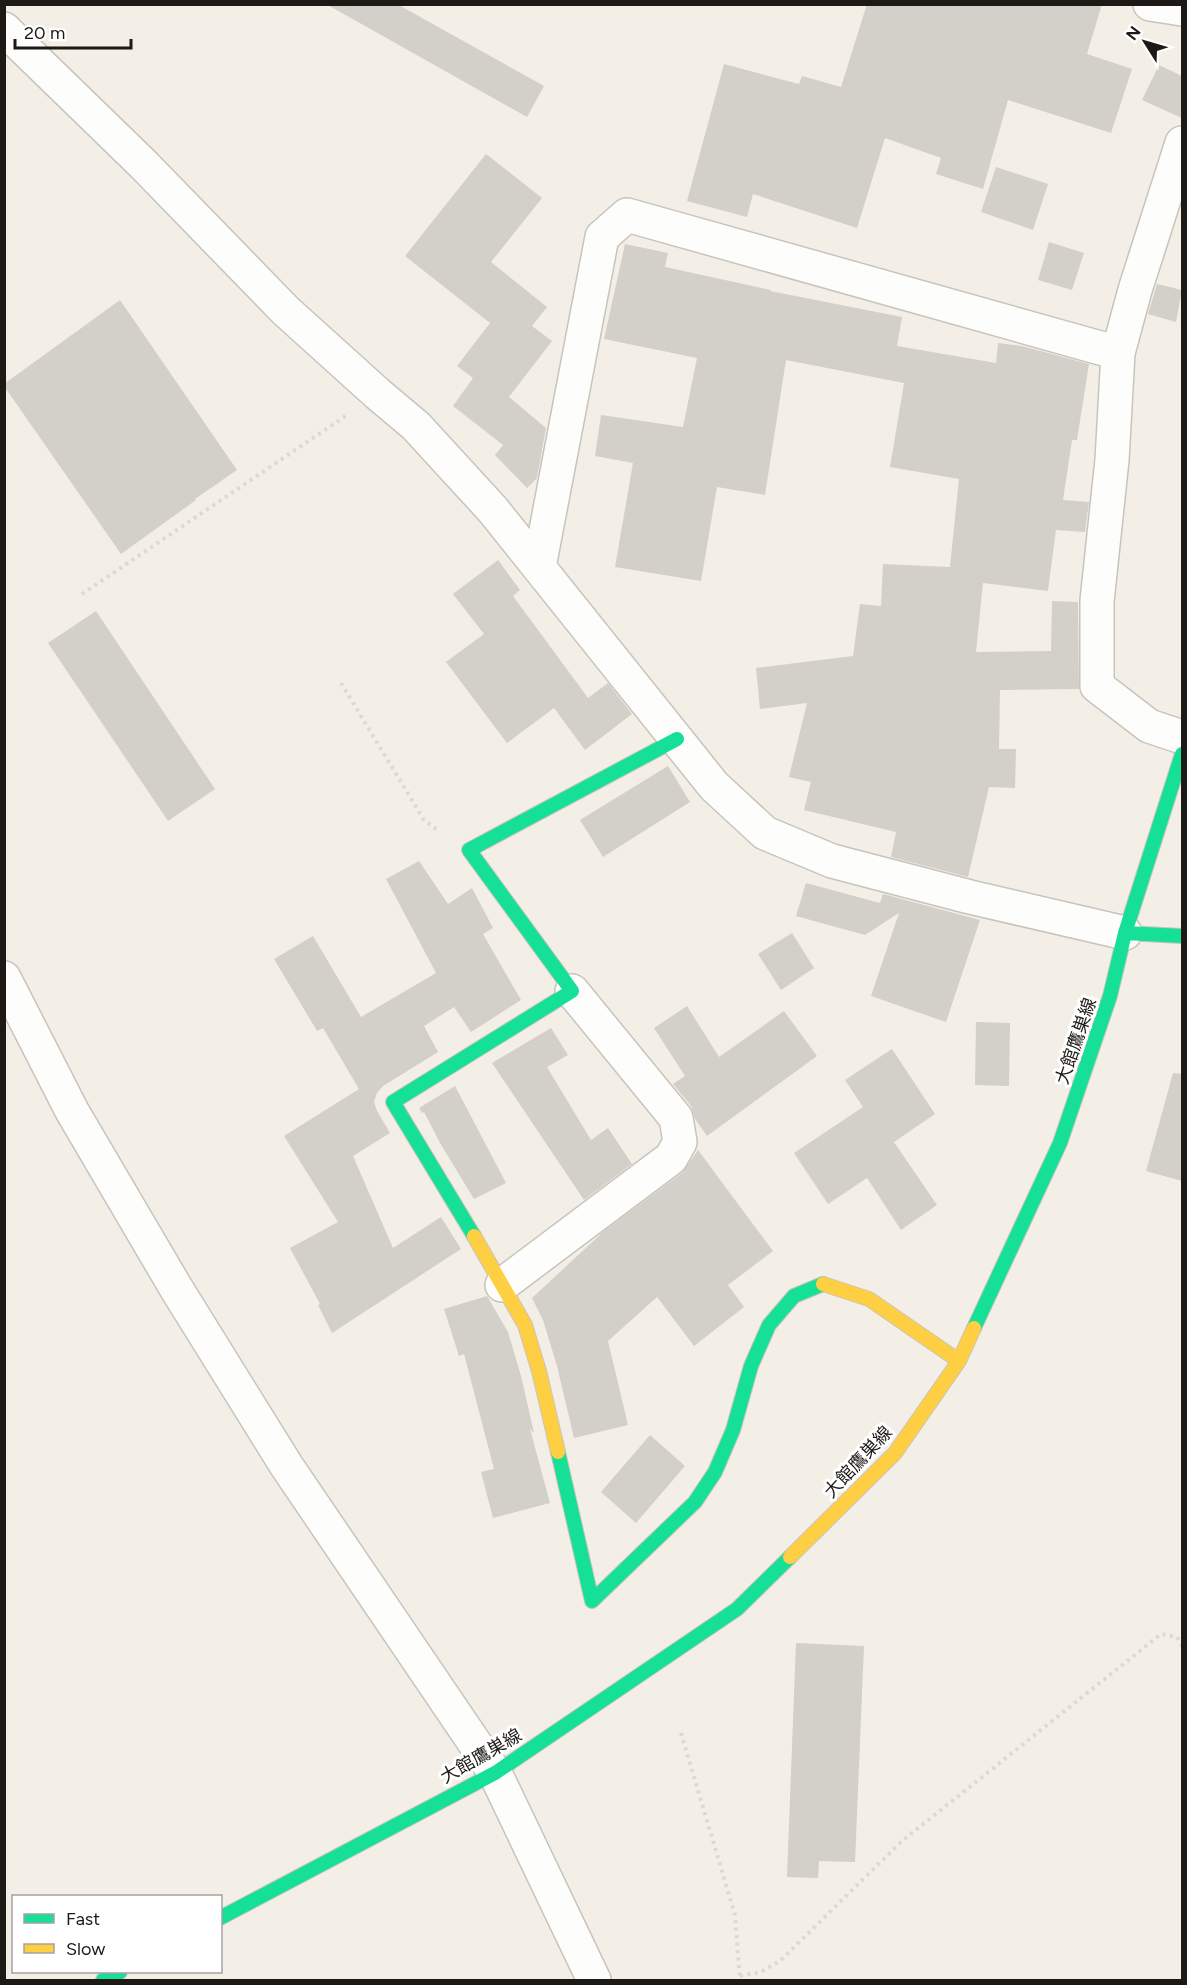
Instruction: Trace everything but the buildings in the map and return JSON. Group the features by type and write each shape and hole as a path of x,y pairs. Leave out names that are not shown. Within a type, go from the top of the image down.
{"street":[{"path":"1150,4 1182,9"},
{"path":"4,29 143,164 286,311 416,426 493,510 714,786 765,833 832,861 970,897 1125,933 1182,936"},
{"path":"1182,143 1135,291 1118,353 1112,460 1097,601 1097,686 1149,726 1182,737"},
{"path":"539,567 602,237 627,215 1118,353"},
{"path":"502,1285 672,1158 680,1142 676,1118 572,991 469,849 677,739"},
{"name":"大館鷹巣線","path":"222,1917 495,1773 737,1609 895,1454 959,1361 1060,1143 1110,996 1125,933 1182,754"},
{"path":"4,978 72,1111 176,1288 286,1465 495,1773 594,1980"},
{"path":"572,991 393,1102 483,1250 525,1325 539,1371 592,1601 695,1502 715,1472 733,1430 751,1366 769,1324 794,1296 824,1284 869,1299 959,1361"}],"path":[{"path":"82,594 378,394"},
{"path":"341,683 424,820 469,849"},
{"path":"681,1733 735,1916 740,1978 761,1972 781,1960 902,1842 1161,1634 1177,1637 1182,1646"}],"traffic: fast":[{"path":"474,1236 393,1102 572,991 469,850 677,739"},
{"path":"974,1328 1060,1143 1110,996 1125,933 1182,754"},
{"path":"1125,933 1182,936"},
{"path":"558,1452 592,1601 695,1502 715,1472 733,1430 751,1366 769,1325 794,1296 823,1284"},
{"path":"222,1917 495,1773 737,1609 790,1557"},
{"path":"103,1980 118,1973"}],"traffic: slow":[{"path":"474,1236 525,1325 539,1371 558,1452"},
{"path":"823,1284 869,1299 959,1361"},
{"path":"790,1557 895,1453 959,1361 974,1328"}]}
